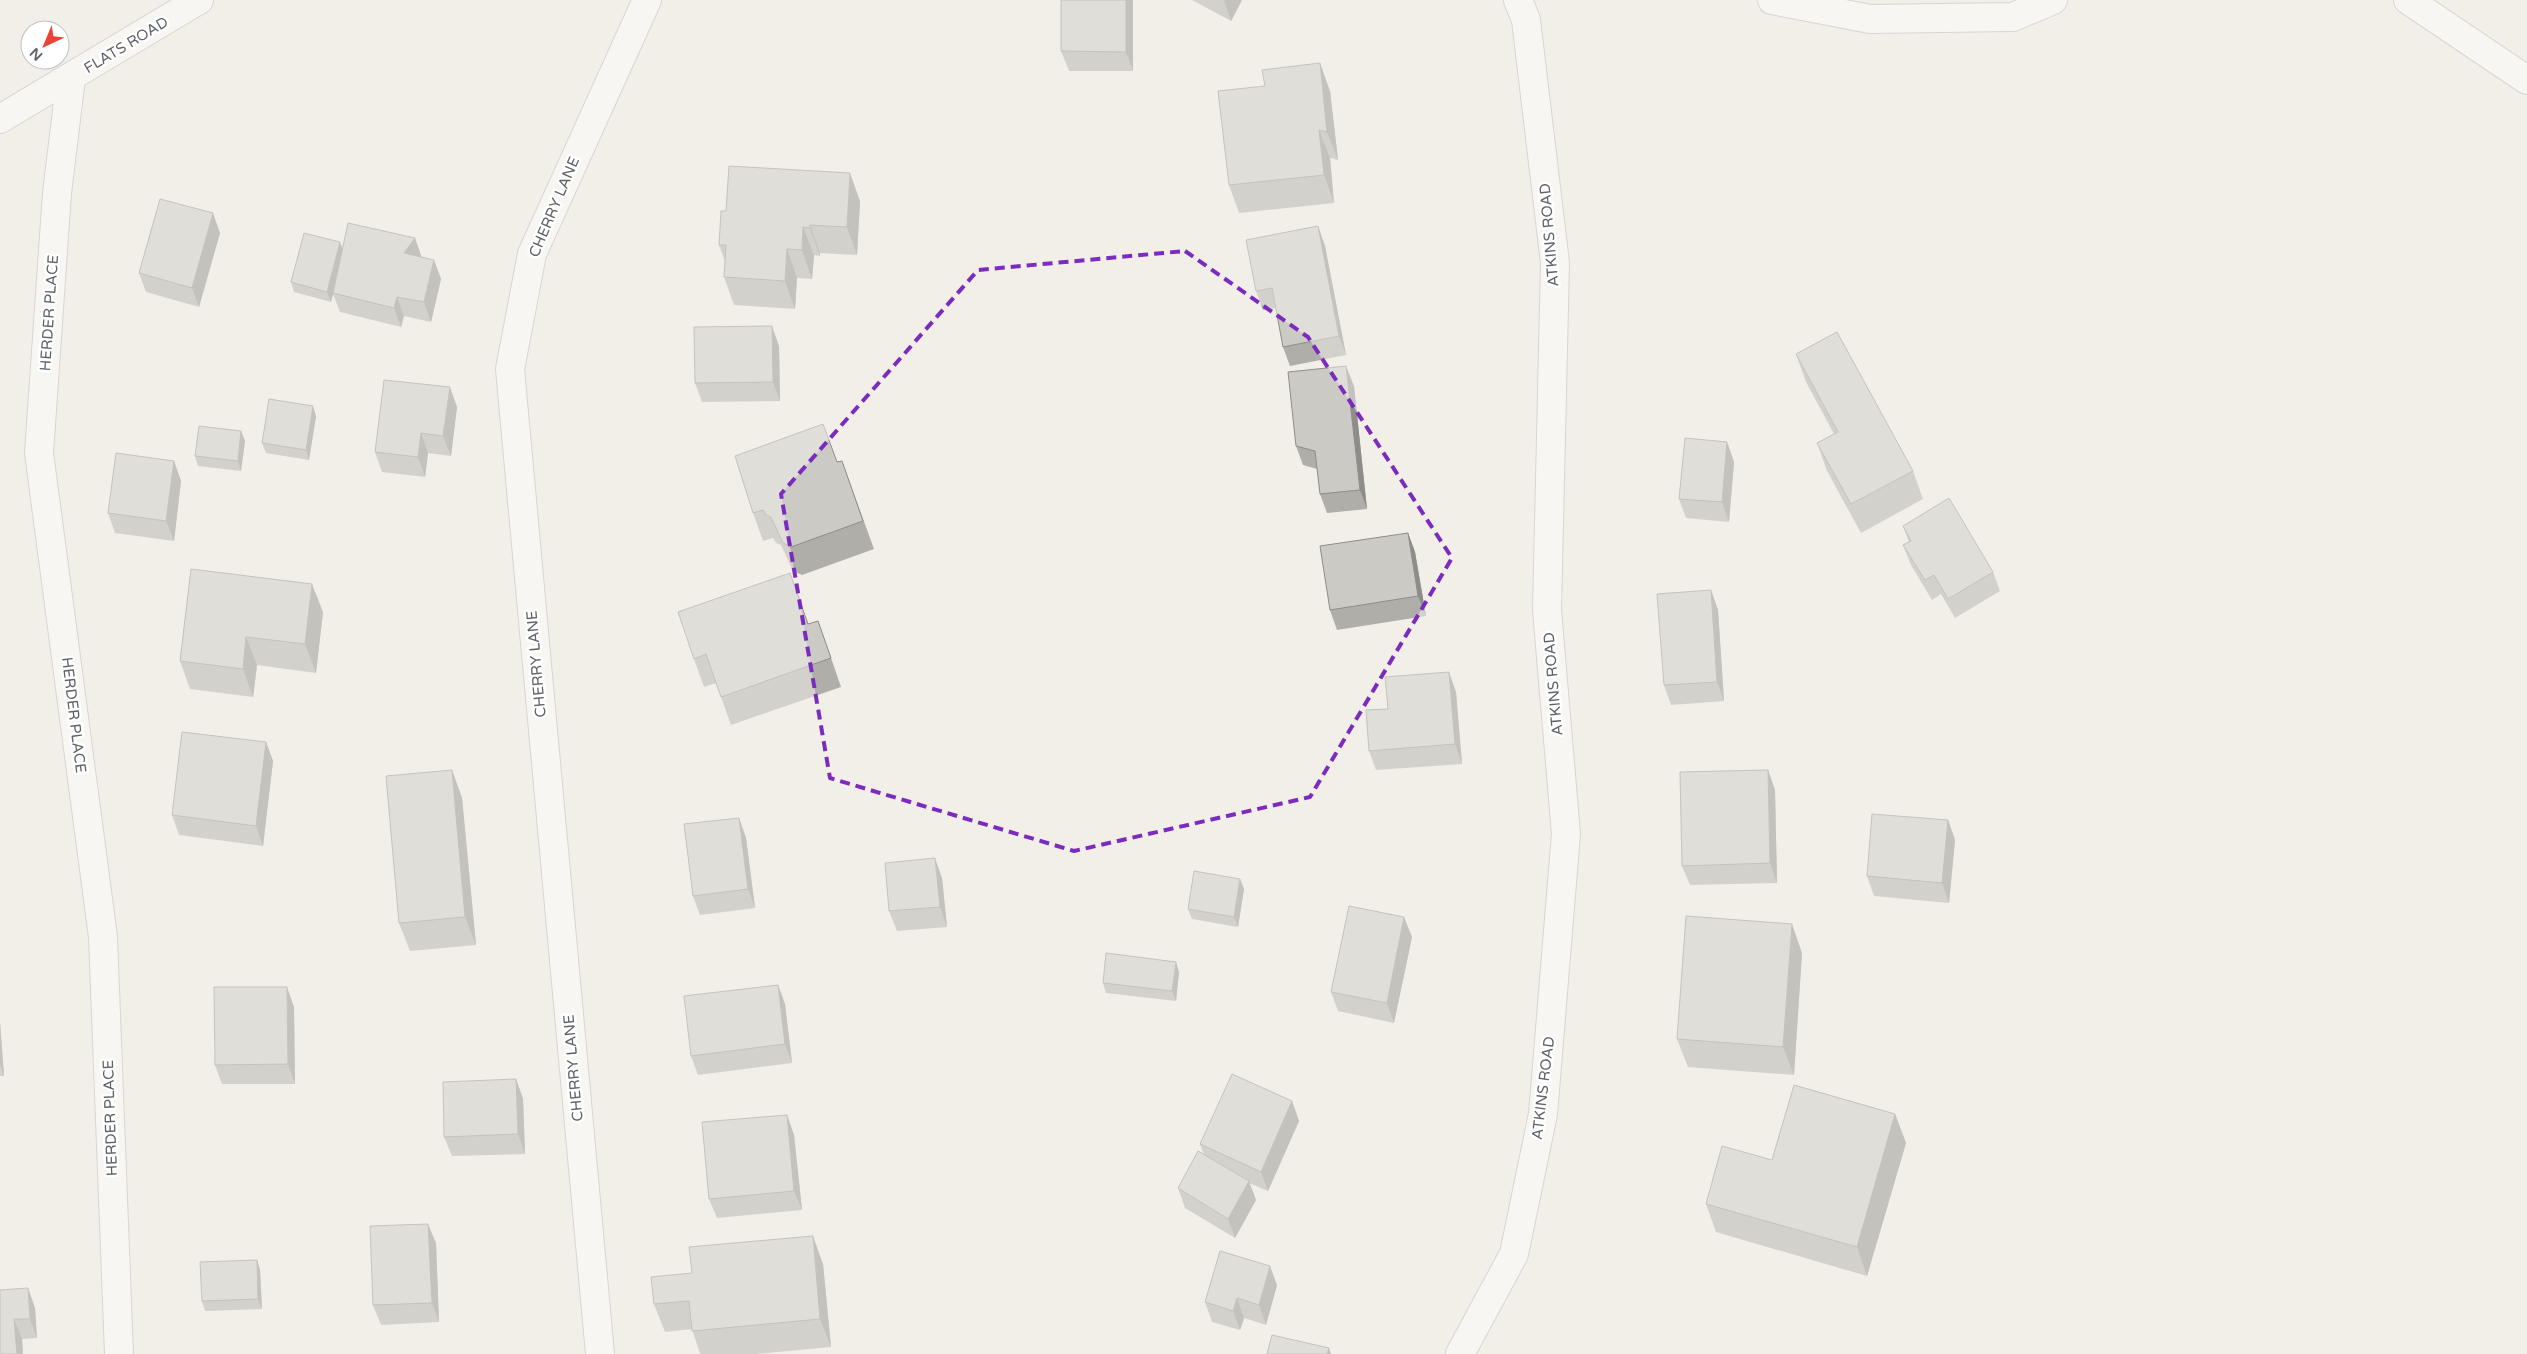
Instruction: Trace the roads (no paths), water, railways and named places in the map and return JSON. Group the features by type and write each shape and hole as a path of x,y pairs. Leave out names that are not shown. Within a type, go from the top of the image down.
{"street":[{"name":"FLATS ROAD","path":"1,117 71,78 199,0"},
{"name":"CHERRY LANE","path":"600,1354 510,369 532,254 648,0"},
{"name":"ATKINS ROAD","path":"1460,1354 1514,1254 1543,1114 1566,834 1547,610 1554,262 1526,20 1518,0"},
{"path":"1772,0 1870,19 2013,17 2053,0"},
{"path":"2408,0 2527,80"},
{"name":"HERDER PLACE","path":"71,78 57,192 39,453 103,937 118,1354"}]}
